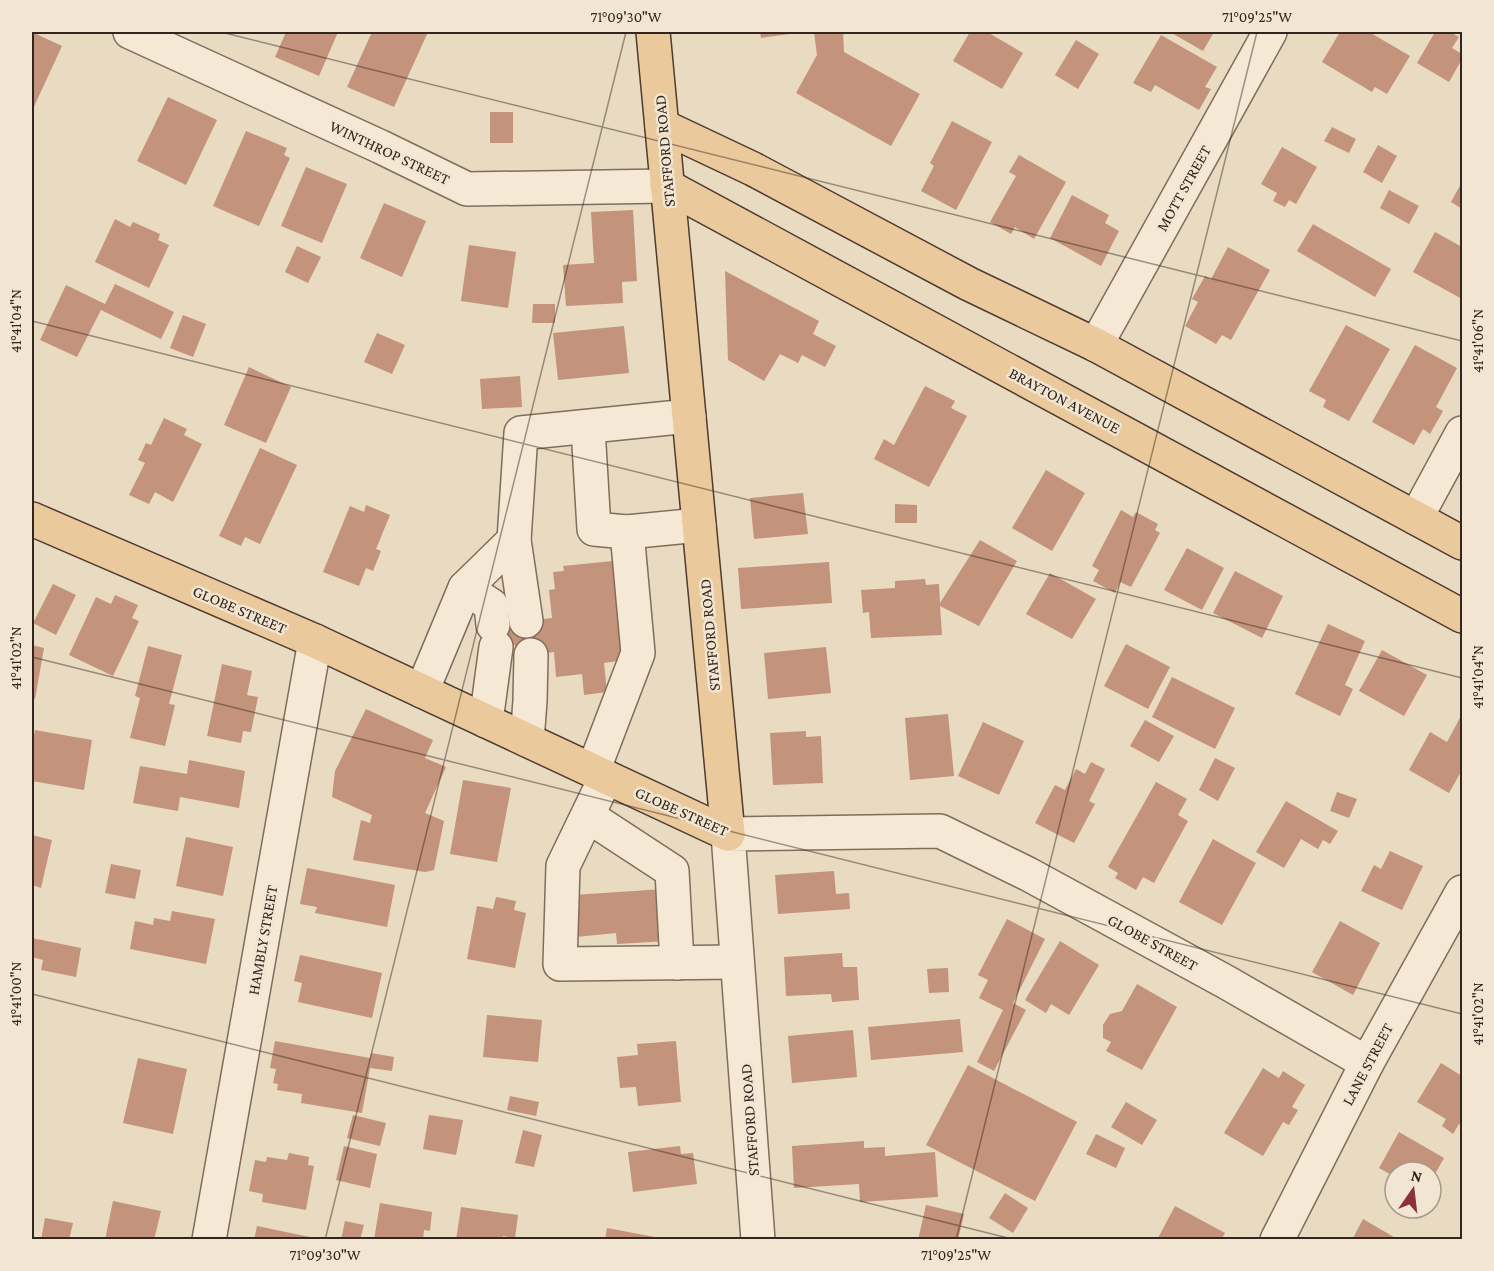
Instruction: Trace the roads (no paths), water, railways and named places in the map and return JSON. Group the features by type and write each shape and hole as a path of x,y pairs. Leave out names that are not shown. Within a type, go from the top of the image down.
{"main road":[{"name":"STAFFORD ROAD","path":"653,32 728,834"},
{"path":"662,126 753,169 969,284 1096,345 1462,543"},
{"name":"BRAYTON AVENUE","path":"667,186 744,225 1462,615"},
{"name":"GLOBE STREET","path":"32,519 315,641 728,834"}],"street":[{"name":"WINTHROP STREET","path":"130,32 467,189 667,186"},
{"name":"MOTT STREET","path":"1096,345 1270,32"},
{"path":"526,621 514,540 521,433 689,416"},
{"path":"588,428 594,529 627,532 699,525"},
{"path":"1416,518 1462,433"},
{"path":"627,532 638,653 588,816 563,866 560,964 737,962"},
{"path":"422,691 465,588 514,540"},
{"path":"465,588 491,605 495,636 486,721"},
{"name":"HAMBLY STREET","path":"210,1239 315,641"},
{"path":"527,740 531,655"},
{"path":"588,816 672,871 677,963"},
{"name":"GLOBE STREET","path":"728,834 940,831 1028,874 1226,982 1367,1063"},
{"name":"STAFFORD ROAD","path":"728,834 758,1239"},
{"name":"LANE STREET","path":"1278,1239 1367,1063 1462,892"}]}
